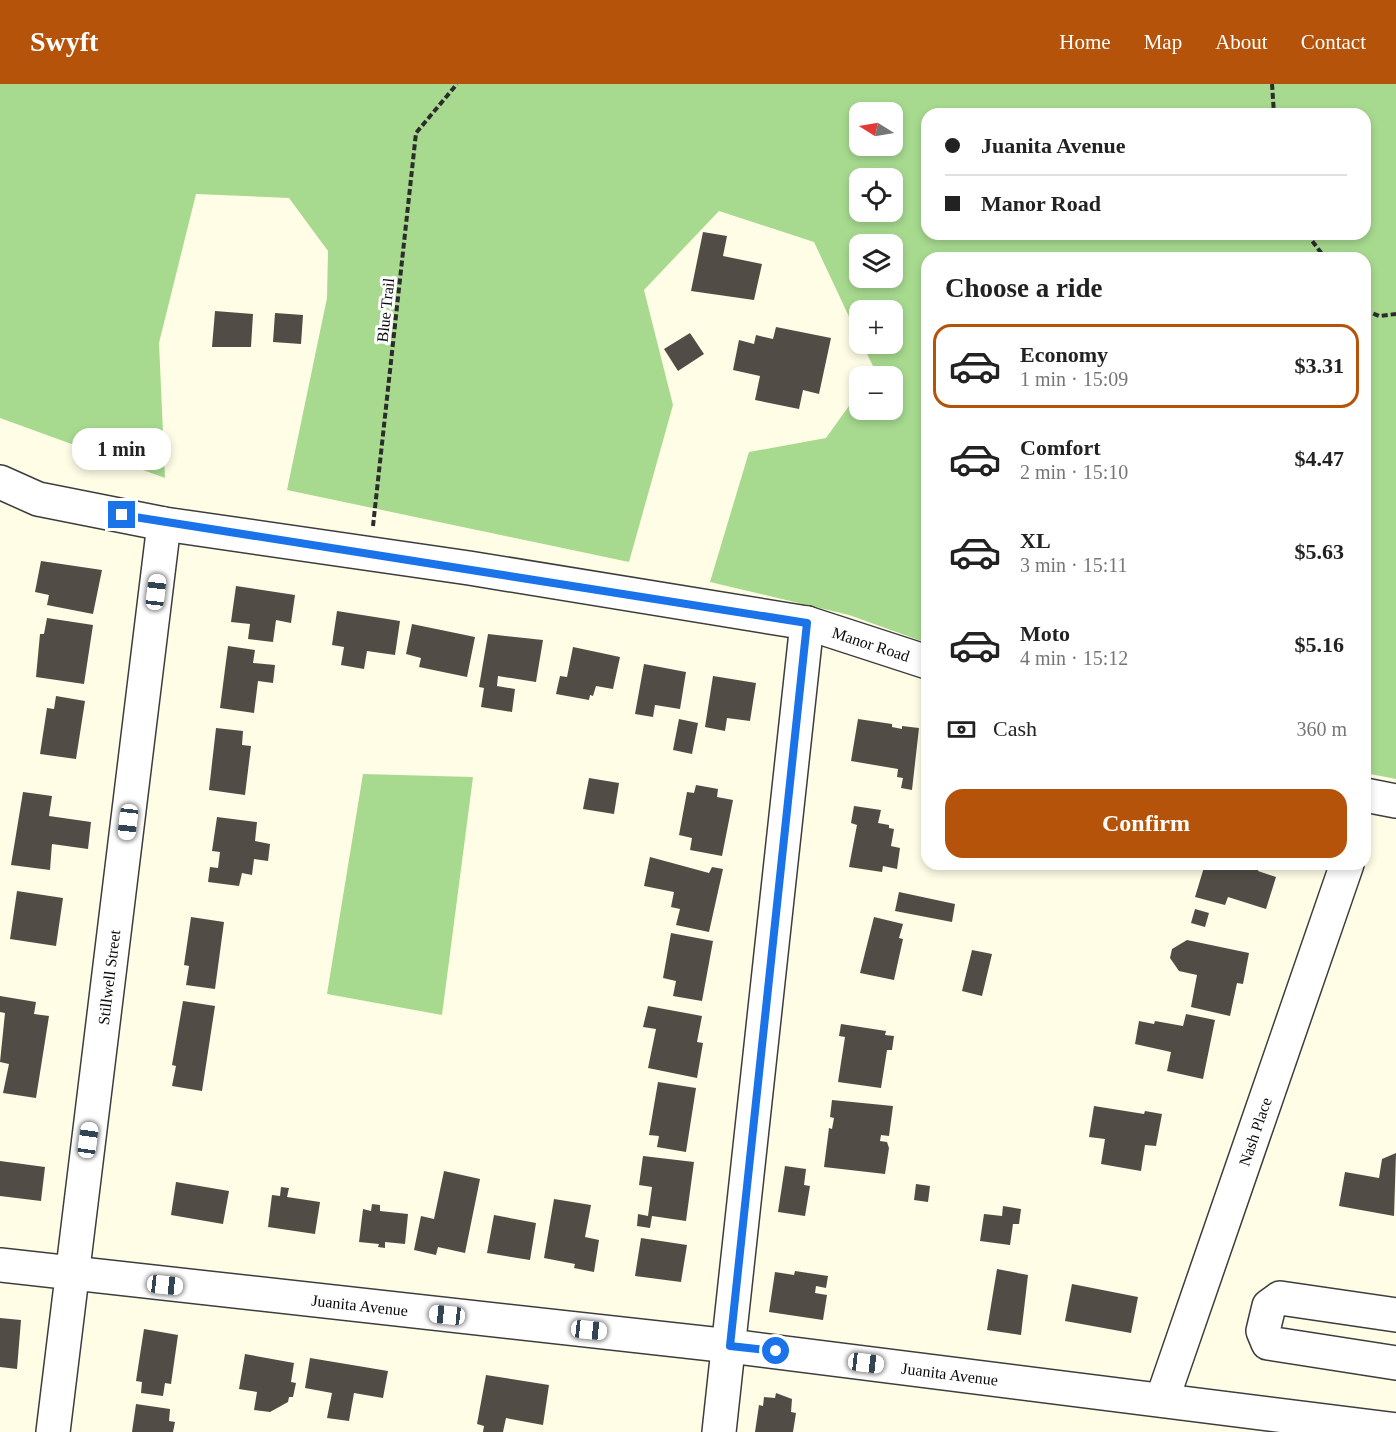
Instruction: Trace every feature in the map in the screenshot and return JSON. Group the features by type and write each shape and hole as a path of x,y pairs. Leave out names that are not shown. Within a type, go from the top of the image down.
{"street":[{"name":"Manor Road","path":"0,482 38,499 164,524 807,623 921,660"},
{"name":"Stillwell Street","path":"53,1432 70,1275 164,524"},
{"path":"719,1432 807,623"},
{"name":"Nash Place","path":"1162,1400 1345,870"},
{"name":"Juanita Avenue","path":"0,1265 70,1275 730,1346 1396,1430"},
{"path":"1396,1315 1280,1298 1269,1306 1263,1331 1268,1343 1396,1363"}],"path":[{"name":"Blue Trail","path":"370,554 416,134 458,84"},
{"path":"1272,84 1274,108"},
{"path":"1371,313 1379,316 1396,314"}],"green space":[{"path":"0,84 1396,84 1396,779 1371,774 1371,252 921,252 921,641 849,615 710,582 749,452 826,438 849,406 849,420 903,420 903,366 873,366 867,354 903,354 903,300 849,300 849,317 814,242 719,211 644,290 673,405 629,562 287,490 327,298 328,251 289,198 196,194 159,343 165,478 0,418"},
{"path":"363,774 473,777 442,1015 327,994"}],"building":[{"path":"703,232 727,236 723,256 762,264 754,300 691,291"},
{"path":"215,311 253,314 251,347 212,347"},
{"path":"275,313 303,315 301,344 273,342"},
{"path":"776,327 831,338 819,394 803,390 799,409 755,400 760,376 733,370 739,340 754,344 756,335 773,339"},
{"path":"690,333 704,354 678,371 664,349"},
{"path":"41,561 102,570 93,614 47,605 49,595 35,592"},
{"path":"236,586 295,595 291,623 276,620 273,642 248,639 250,624 231,622"},
{"path":"337,611 400,621 395,655 367,651 364,669 341,665 344,647 332,645"},
{"path":"47,618 93,625 84,684 36,677 40,634 44,634"},
{"path":"412,624 475,637 467,677 419,667 421,658 406,654"},
{"path":"488,634 543,640 536,682 498,676 497,686 515,689 512,712 481,707 484,688 479,687"},
{"path":"228,646 255,650 253,663 275,665 273,683 258,681 254,713 220,708"},
{"path":"573,647 620,657 613,689 596,686 589,700 556,694 560,676 567,677"},
{"path":"644,664 686,672 680,709 655,705 653,717 635,714"},
{"path":"713,676 756,683 750,721 727,718 725,731 705,727"},
{"path":"56,696 85,701 76,759 40,754 47,708 54,709"},
{"path":"679,719 698,723 692,754 673,750"},
{"path":"858,719 892,724 892,727 902,729 902,726 919,728 912,790 901,788 903,778 897,777 898,769 851,761"},
{"path":"216,728 243,731 242,745 251,746 245,795 209,790"},
{"path":"589,778 619,783 614,814 583,809"},
{"path":"696,785 718,789 717,797 733,800 722,856 690,850 692,838 679,835 687,792 694,793"},
{"path":"23,792 52,796 49,816 91,822 88,849 52,844 50,870 11,865"},
{"path":"854,806 881,810 878,823 889,825 889,828 894,829 891,846 900,848 897,869 883,866 882,872 849,867 857,825 851,823"},
{"path":"217,817 257,822 255,841 270,844 268,861 254,859 252,875 242,873 239,886 208,882 210,867 218,868 220,852 212,851"},
{"path":"650,857 709,873 712,867 723,869 709,932 676,925 680,909 671,907 674,892 644,886"},
{"path":"1203,870 1258,870 1276,877 1266,909 1228,897 1225,905 1195,897"},
{"path":"17,891 63,898 56,946 10,939"},
{"path":"899,892 955,904 952,922 895,911"},
{"path":"1195,909 1209,913 1205,927 1191,923"},
{"path":"191,917 224,922 215,989 186,985 189,966 184,965"},
{"path":"874,917 903,924 899,938 903,939 894,980 860,973"},
{"path":"671,933 713,941 702,1001 673,996 676,981 663,978"},
{"path":"1187,940 1249,953 1243,984 1237,983 1230,1016 1191,1007 1197,975 1179,971 1170,958 1172,949"},
{"path":"972,950 992,954 982,996 962,991"},
{"path":"0,996 36,1002 34,1014 49,1016 36,1098 3,1093 9,1064 0,1062 5,1013 0,1012"},
{"path":"183,1001 215,1006 202,1091 172,1086 176,1066 172,1065"},
{"path":"648,1006 702,1016 697,1042 703,1043 697,1078 648,1068 656,1029 643,1027"},
{"path":"1186,1014 1215,1020 1203,1079 1167,1071 1171,1052 1135,1044 1139,1021 1154,1024 1155,1021 1183,1026"},
{"path":"841,1024 886,1031 885,1035 894,1036 892,1050 887,1050 881,1088 838,1082 845,1037 839,1036"},
{"path":"658,1082 696,1088 686,1152 657,1147 659,1136 649,1135"},
{"path":"832,1100 893,1106 889,1136 881,1135 880,1141 887,1142 889,1148 885,1174 824,1167 829,1128 832,1129 834,1118 830,1117"},
{"path":"1094,1106 1144,1114 1145,1111 1162,1114 1156,1146 1145,1145 1141,1171 1101,1164 1105,1139 1089,1137"},
{"path":"1396,1153 1394,1216 1339,1206 1345,1172 1379,1178 1382,1159"},
{"path":"643,1156 694,1162 686,1221 652,1216 650,1228 637,1226 638,1214 648,1216 652,1187 639,1185"},
{"path":"0,1161 45,1167 41,1201 0,1196"},
{"path":"785,1166 806,1169 804,1185 810,1186 805,1216 778,1212"},
{"path":"444,1171 480,1179 465,1253 438,1247 436,1255 414,1250 421,1216 434,1219"},
{"path":"176,1182 229,1191 223,1224 171,1215"},
{"path":"916,1184 930,1186 928,1202 914,1200"},
{"path":"281,1187 289,1188 287,1197 320,1202 315,1234 268,1227 272,1195 280,1196"},
{"path":"554,1199 591,1205 585,1237 599,1240 594,1272 574,1268 575,1264 544,1258"},
{"path":"372,1204 380,1205 380,1211 408,1214 405,1244 385,1242 385,1248 378,1247 379,1244 359,1242 363,1209 371,1211"},
{"path":"1003,1206 1021,1209 1019,1224 1013,1224 1010,1245 980,1241 984,1214 1002,1216"},
{"path":"494,1215 536,1223 530,1260 487,1253"},
{"path":"641,1238 687,1245 681,1282 635,1276"},
{"path":"997,1269 1028,1275 1021,1335 987,1330"},
{"path":"795,1271 828,1276 826,1288 816,1286 815,1293 827,1295 823,1320 769,1312 775,1272 794,1275"},
{"path":"1072,1284 1138,1297 1131,1333 1065,1321"},
{"path":"0,1318 21,1320 17,1369 0,1367"},
{"path":"144,1329 178,1335 171,1384 165,1383 163,1396 141,1393 142,1382 136,1381"},
{"path":"245,1354 294,1363 291,1382 296,1383 293,1397 289,1397 288,1402 270,1412 254,1410 257,1392 239,1389"},
{"path":"310,1358 388,1371 383,1398 354,1393 349,1421 327,1418 332,1393 305,1388"},
{"path":"486,1375 549,1385 543,1425 506,1418 503,1432 483,1432 484,1426 477,1424"},
{"path":"776,1393 792,1399 791,1412 796,1413 793,1432 755,1432 759,1405 763,1406 764,1397 775,1398"},
{"path":"136,1404 170,1409 169,1421 175,1422 173,1432 132,1432"}],"route":[{"path":"122,515 164,524 469,568 807,623 730,1346 776,1351"}]}
